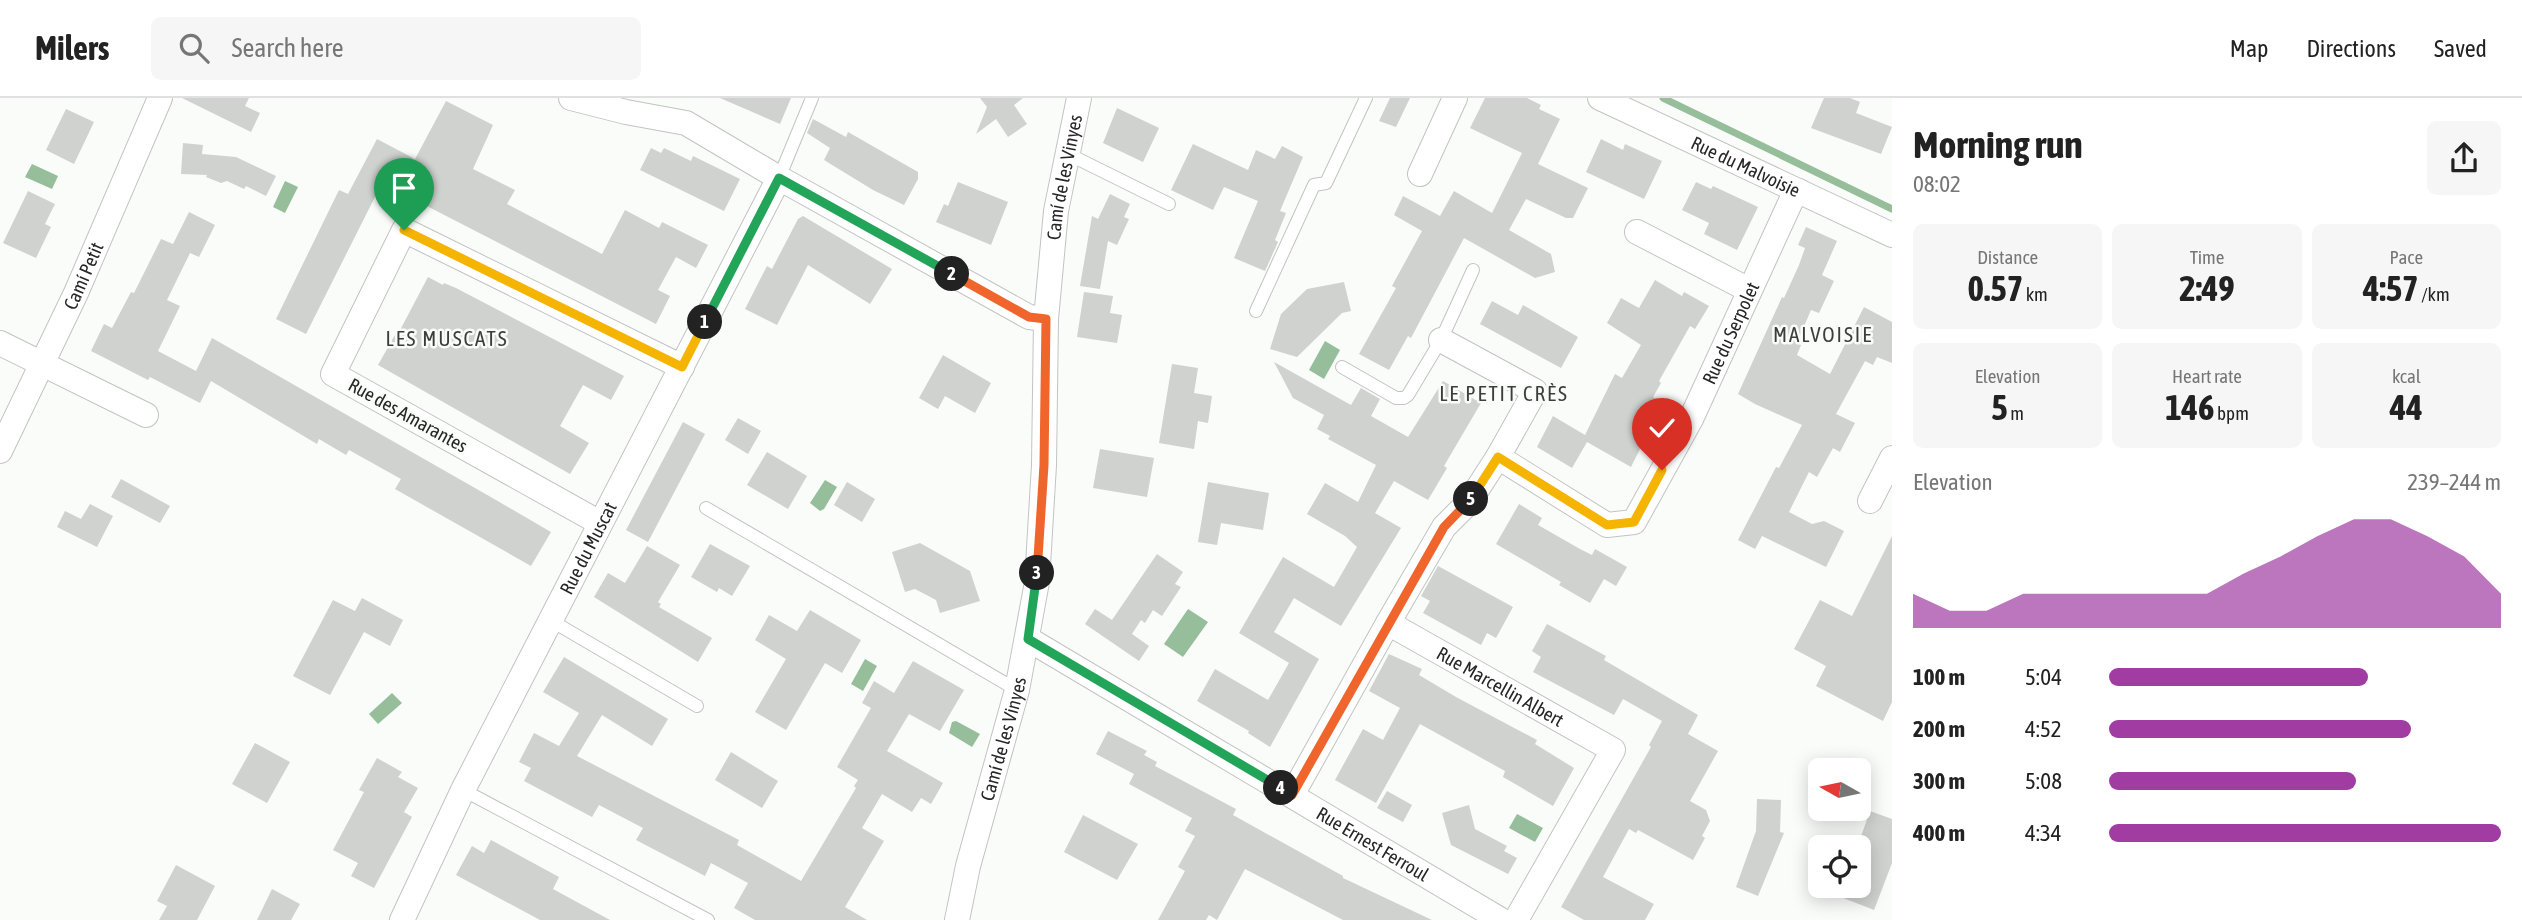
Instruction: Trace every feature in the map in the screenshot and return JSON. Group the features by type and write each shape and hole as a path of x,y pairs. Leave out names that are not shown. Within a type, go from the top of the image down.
{"street":[{"name":"Camí Petit","path":"0,451 76,293 160,98"},
{"name":"Camí de les Vinyes","path":"957,920 968,866 1017,690 1037,582 1044,465 1046,319 1056,211 1079,98"},
{"path":"1420,174 1455,98"},
{"name":"Rue du Malvoisie","path":"1600,98 1892,235"},
{"path":"588,100 686,123 1029,317 1046,319"},
{"name":"Rue du Muscat","path":"402,920 463,790 779,178"},
{"name":"Rue du Serpolet","path":"1498,457 1607,525 1634,522 1691,419 1749,290 1799,191"},
{"name":"Rue des Amarantes","path":"600,523 333,373 404,230 682,367"},
{"path":"1637,232 1749,290"},
{"path":"1292,795 1444,527 1469,502 1535,391 1441,340"},
{"path":"0,343 146,415"},
{"path":"1870,501 1892,458"},
{"name":"Rue Marcellin Albert","path":"1388,623 1613,750 1516,920"},
{"name":"Rue Ernest Ferroul","path":"1028,639 1292,795 1473,913 1501,920"}],"lane":[{"path":"779,178 812,98"},
{"path":"1256,311 1314,186 1326,183 1366,98"},
{"path":"1068,154 1169,204"},
{"path":"1342,367 1396,398 1404,398 1441,340 1474,270"},
{"path":"706,508 1017,690"},
{"path":"550,620 697,706"},
{"path":"463,790 708,920"}],"shaded area":[{"path":"32,164 58,176 52,189 25,177"},
{"path":"285,181 298,187 285,213 273,207"},
{"path":"1325,341 1340,350 1324,379 1309,370"},
{"path":"825,480 837,487 824,509 820,511 810,503"},
{"path":"1188,609 1208,622 1183,657 1164,644"},
{"path":"865,659 877,666 863,691 851,684"},
{"path":"392,693 402,703 378,724 369,714"},
{"path":"956,721 980,734 972,747 949,733 952,722"},
{"path":"1517,814 1543,828 1535,842 1509,828"}],"building":[{"path":"182,98 249,98 245,106 260,113 251,132"},
{"path":"720,98 791,98 780,124"},
{"path":"980,98 1023,98 1014,105 1027,124 1008,137 996,119 976,134 987,107"},
{"path":"1390,98 1410,98 1396,127 1379,121"},
{"path":"1485,98 1527,98 1541,105 1539,109 1560,119 1538,164 1588,188 1573,218 1566,218 1526,199 1509,230 1551,254 1555,272 1535,278 1464,238 1411,338 1408,336 1389,370 1359,354 1396,288 1392,286 1422,231 1394,215 1403,196 1440,216 1454,191 1492,213 1522,153 1470,128"},
{"path":"1824,98 1850,98 1860,102 1856,113 1892,127 1881,154 1811,128"},
{"path":"446,101 493,125 473,169 515,190 507,204 602,254 625,210 659,228 662,222 708,245 696,268 676,257 658,290 670,296 656,324 382,183 306,334 276,319 339,190 348,194 377,139 415,159"},
{"path":"1117,108 1159,128 1143,162 1103,143"},
{"path":"66,109 94,122 74,164 46,150"},
{"path":"813,119 846,137 848,132 918,172 918,179 904,205 873,190 824,160 830,148 807,133"},
{"path":"1601,139 1623,150 1625,144 1662,161 1644,199 1586,172"},
{"path":"183,143 203,145 202,154 236,157 276,176 266,196 246,186 244,189 227,181 221,183 206,177 207,175 181,174"},
{"path":"1193,144 1248,170 1256,150 1275,159 1282,146 1303,157 1280,211 1286,213 1275,240 1278,242 1265,271 1234,258 1258,201 1224,187 1213,210 1171,190"},
{"path":"651,148 661,153 664,148 691,161 693,156 740,179 724,211 640,170"},
{"path":"958,182 1008,202 991,245 936,222 944,204 948,206"},
{"path":"1696,182 1711,189 1713,186 1758,207 1737,250 1704,234 1709,223 1682,210"},
{"path":"28,191 55,204 45,224 51,227 36,258 3,243"},
{"path":"1110,194 1130,204 1124,217 1129,219 1117,245 1108,241 1100,289 1080,286 1092,216 1098,219"},
{"path":"189,212 215,225 199,257 190,253 167,300 180,306 158,351 196,371 212,338 496,500 551,532 531,566 395,489 401,479 349,450 346,455 319,439 317,444 211,381 200,403 91,351 104,324 112,328 131,292 134,293 161,239 173,244"},
{"path":"803,216 892,269 870,304 808,265 777,325 745,309 767,266 772,269 798,219"},
{"path":"1806,227 1837,241 1822,275 1834,281 1819,313 1811,310 1797,343 1801,345 1797,355 1830,374 1864,307 1892,322 1892,363 1877,357 1873,365 1865,361 1836,414 1855,423 1840,452 1833,448 1817,477 1809,472 1789,512 1812,524 1824,521 1844,531 1826,567 1762,536 1755,549 1738,540 1776,467 1779,468 1802,425 1738,394 1799,265 1805,248 1798,245"},
{"path":"428,277 456,288 624,376 611,400 583,385 560,426 589,443 570,474 378,365"},
{"path":"1655,280 1682,296 1684,292 1709,306 1695,329 1690,326 1659,381 1661,383 1653,397 1657,400 1650,410 1653,412 1638,437 1644,441 1631,467 1587,442 1572,468 1537,447 1553,416 1585,435 1615,374 1622,378 1641,345 1607,323 1621,298 1639,308"},
{"path":"1344,282 1351,311 1342,313 1297,357 1270,349 1281,314 1307,289"},
{"path":"1084,292 1113,296 1110,313 1122,315 1117,343 1077,337"},
{"path":"1492,301 1518,315 1523,305 1578,337 1561,368 1480,324"},
{"path":"943,355 991,383 975,413 945,396 938,409 919,398"},
{"path":"1274,362 1351,405 1361,388 1380,399 1371,416 1408,437 1443,381 1481,403 1444,466 1447,468 1428,500 1394,481 1375,513 1401,528 1341,626 1294,598 1274,632 1319,659 1270,747 1248,733 1249,731 1197,701 1215,669 1268,700 1289,663 1239,633 1283,557 1334,587 1357,547 1345,536 1307,514 1325,483 1358,502 1376,465 1328,439 1330,436 1317,429 1324,415 1293,398"},
{"path":"1172,364 1198,368 1194,393 1212,396 1208,423 1198,421 1194,449 1159,443"},
{"path":"738,418 761,431 748,454 725,440"},
{"path":"683,422 705,434 648,542 626,530"},
{"path":"1100,449 1154,458 1147,497 1093,488"},
{"path":"767,452 807,476 788,509 747,485"},
{"path":"121,479 170,506 160,523 111,497"},
{"path":"847,482 875,499 862,522 834,505"},
{"path":"1208,482 1269,493 1263,530 1221,523 1217,545 1198,542"},
{"path":"90,504 113,516 97,547 57,527 65,511 81,519"},
{"path":"1519,504 1542,518 1538,525 1592,555 1595,549 1627,567 1616,586 1604,579 1590,603 1559,585 1561,582 1496,544"},
{"path":"1892,536 1892,702 1883,721 1816,686 1826,666 1794,649 1820,600 1852,616"},
{"path":"920,543 970,571 980,601 940,613 936,600 915,589 905,592 892,552"},
{"path":"710,544 750,566 732,596 719,588 717,592 691,577"},
{"path":"647,546 680,565 658,602 661,604 659,607 712,638 698,662 594,597 608,573 625,583"},
{"path":"1157,554 1183,572 1175,584 1181,587 1162,616 1153,610 1145,623 1141,620 1132,634 1149,646 1139,661 1085,624 1095,609 1112,620"},
{"path":"1438,566 1513,607 1496,638 1487,633 1481,645 1423,613 1430,601 1421,596"},
{"path":"362,598 403,620 390,646 364,632 330,695 293,676 333,600 355,611"},
{"path":"810,610 861,640 842,673 825,663 786,730 755,712 786,659 755,640 769,615 797,631"},
{"path":"1547,624 1606,656 1604,660 1698,715 1688,734 1718,751 1690,801 1706,810 1710,821 1702,836 1705,838 1693,860 1638,830 1636,833 1629,829 1603,877 1654,904 1645,920 1584,920 1561,907 1651,747 1649,745 1662,721 1623,699 1614,715 1533,672 1541,657 1532,651"},
{"path":"1389,654 1422,669 1419,675 1537,740 1535,744 1574,768 1553,806 1503,777 1505,771 1420,724 1376,803 1335,780 1363,729 1383,740 1400,708 1369,691"},
{"path":"564,657 668,719 652,746 602,715 577,756 739,840 737,845 801,881 856,788 854,786 858,780 837,767 871,708 862,703 874,681 894,693 913,661 964,690 940,731 909,714 887,751 943,783 931,804 921,798 912,812 882,794 862,828 884,841 845,907 867,920 755,920 734,908 748,883 711,863 705,876 636,840 643,828 599,805 592,817 524,781 531,768 519,762 534,733 559,746 579,713 543,692"},
{"path":"1108,731 1147,751 1144,755 1157,762 1155,766 1236,809 1233,815 1343,878 1432,920 1343,920 1245,869 1217,920 1209,915 1206,920 1158,920 1185,871 1178,867 1195,836 1185,831 1192,818 1129,784 1134,774 1096,754"},
{"path":"255,743 290,762 267,803 232,784"},
{"path":"731,752 778,781 762,808 715,780"},
{"path":"377,758 402,772 398,777 418,788 404,812 412,817 374,888 351,876 358,863 333,850 364,792 359,790"},
{"path":"1387,791 1412,805 1403,822 1377,808"},
{"path":"1757,799 1781,800 1780,832 1784,833 1758,896 1736,887 1756,831"},
{"path":"1469,805 1475,829 1507,846 1504,851 1517,858 1508,874 1451,845 1442,813"},
{"path":"1871,811 1892,819 1892,863 1874,910 1843,898 1871,898 1871,835 1861,835 1866,821 1871,821"},
{"path":"1083,815 1138,844 1117,880 1064,852"},
{"path":"491,840 559,877 553,889 610,920 540,920 456,875 472,846 484,853"},
{"path":"176,865 215,886 197,920 159,920 167,906 157,901"},
{"path":"272,889 300,904 291,920 257,920"}],"waterway":[{"path":"1663,98 1892,209"}],"district":[{"name":"MALVOISIE","path":"1823,335"},
{"name":"LES MUSCATS","path":"447,339"},
{"name":"LE PETIT CRÈS","path":"1504,394"}],"route":[{"path":"404,230 682,367 779,178 1029,317 1046,319 1044,465 1037,582 1028,639 1292,795 1444,527 1469,502 1498,457 1607,525 1634,522 1662,470"}]}
